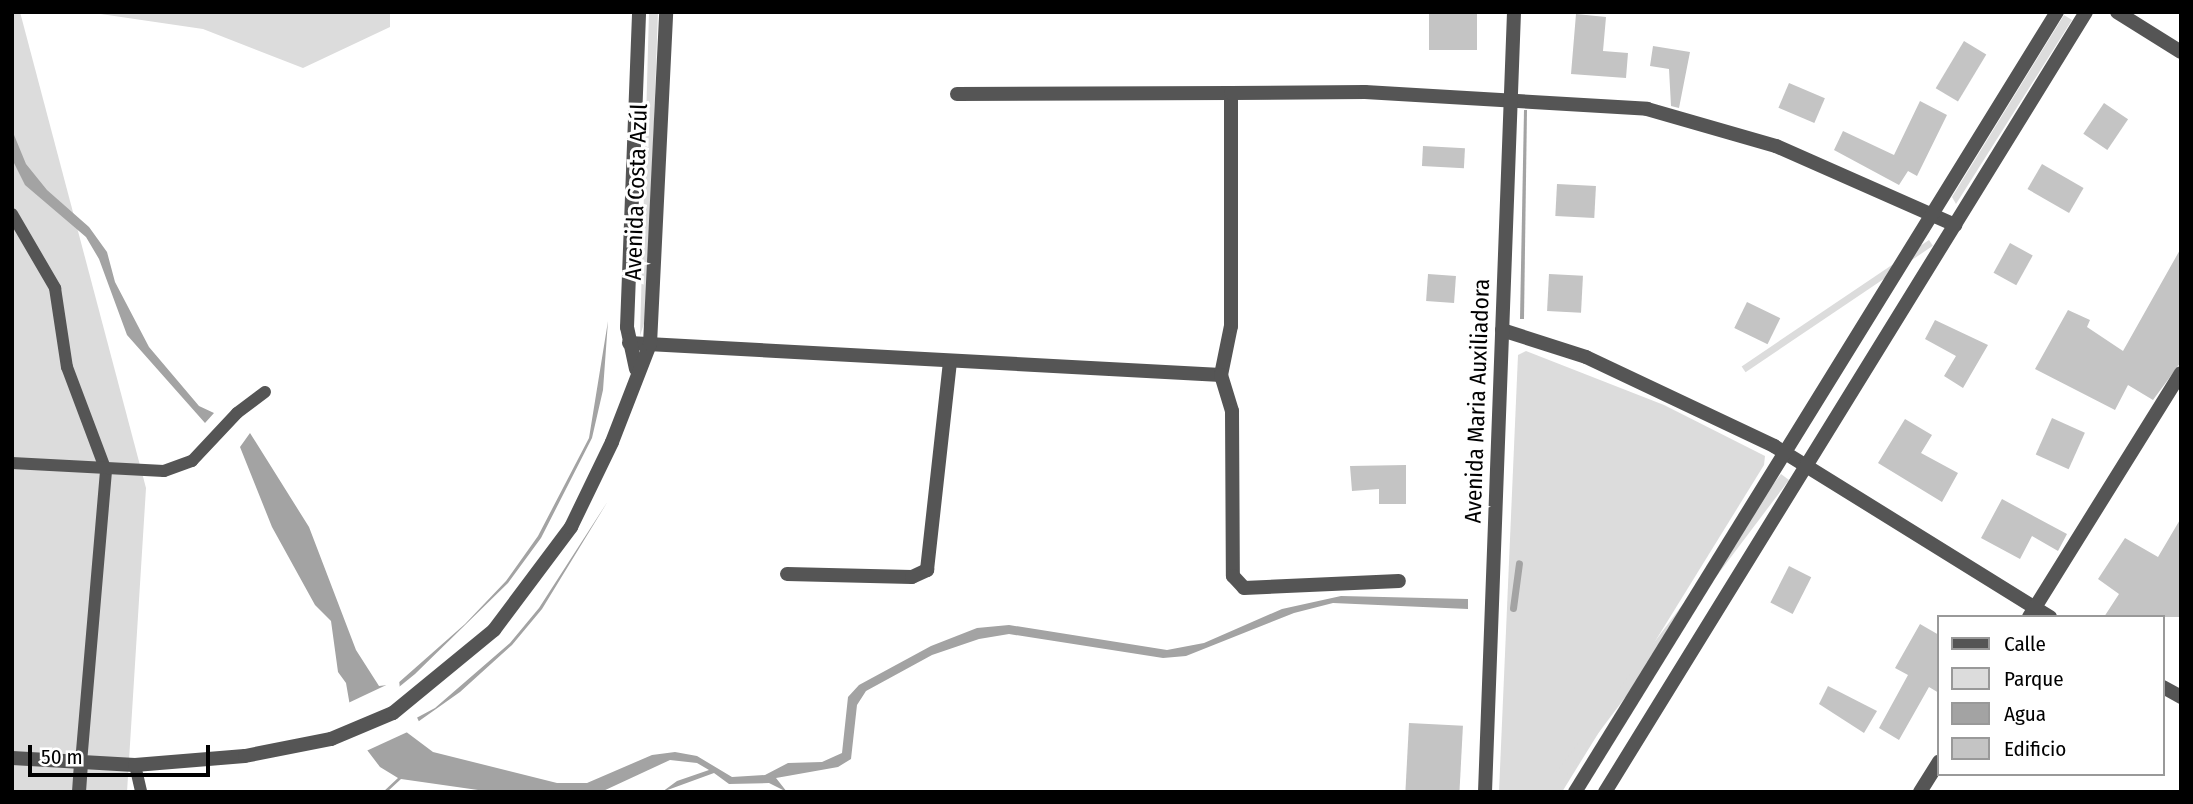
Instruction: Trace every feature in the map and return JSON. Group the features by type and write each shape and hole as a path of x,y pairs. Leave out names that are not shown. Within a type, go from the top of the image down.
{"street":[{"name":"Avenida Costa Azúl","path":"636,369 629,343 639,12"},
{"name":"Avenida Costa Azúl","path":"12,758 135,765 245,756 331,738 393,713 494,630 548,561 595,481 636,369 650,344 666,12"},
{"name":"Avenida Maria Auxiliadora","path":"1485,792 1514,12"},
{"path":"1575,792 2057,12"},
{"path":"1605,792 2087,12"},
{"path":"2117,12 2181,52"},
{"path":"957,94 1365,92 1626,107 1702,123 1776,146 1955,225"},
{"path":"1231,93 1231,326 1221,375 1232,411 1233,576 1244,588 1399,582"},
{"path":"1502,330 1586,357 1665,391 1785,453 2032,612 2179,379"},
{"path":"629,343 1221,375"},
{"path":"787,574 912,577 928,570 950,361"},
{"path":"2165,688 2181,697"},
{"path":"79,792 81,763"},
{"path":"1920,792 1938,763"}],"lane":[{"path":"12,214 55,288 67,366 106,471 81,763"},
{"path":"12,464 106,471 164,471 192,461 237,413 265,392"},
{"path":"135,765 141,792"}],"green space":[{"path":"12,12 20,12 146,488 127,792 12,792"},
{"path":"87,12 390,12 390,27 303,68 203,29"},
{"path":"649,12 658,12 647,314 640,336"},
{"path":"2064,15 2072,20 1956,204 1952,197"},
{"path":"1929,240 1933,246 1746,372 1742,366"},
{"path":"1526,351 1664,405 1765,456 1764,465 1562,792 1499,792 1518,355"},
{"path":"1781,474 1789,480 1565,778 1557,772"}],"water":[{"path":"1524,110 1527,110 1524,319 1520,319"},
{"path":"12,130 26,164 47,190 89,227 107,252 115,282 149,347 199,406 214,413 205,423 127,335 99,259 86,237 25,185 12,159"},
{"path":"608,321 603,390 592,438 541,538 508,583 415,674 399,687 350,706 346,683 338,672 331,621 315,605 272,527 240,447 250,433 309,527 356,650 379,686 397,684 465,624 506,581 538,536 589,438"},
{"path":"608,501 542,609 512,645 460,692 405,731 433,752 557,783 587,783 652,755 675,752 697,756 732,777 765,775 788,763 822,762 842,753 848,697 859,685 931,646 977,628 1009,625 1167,650 1204,643 1282,609 1341,596 1468,599 1468,609 1333,603 1294,613 1186,656 1163,658 1009,634 979,639 932,655 866,691 857,705 851,759 838,767 776,778 787,792 769,783 729,784 714,773 662,792 677,781 709,770 697,763 670,760 601,792 492,792 401,779 387,792 383,792 398,778 380,767 364,746 435,708 510,643 539,608"}],"pier":[{"path":"399,679 400,690 347,708 346,704"},
{"path":"416,715 420,724 414,729 364,752 362,743"}],"building":[{"path":"1429,12 1477,12 1477,50 1429,50"},
{"path":"1576,14 1606,17 1603,51 1628,53 1626,78 1571,74"},
{"path":"1964,41 1986,54 1958,102 1936,88"},
{"path":"1653,46 1690,52 1679,108 1671,106 1669,69 1650,66"},
{"path":"1789,83 1825,98 1814,123 1778,108"},
{"path":"1920,101 1947,115 1917,176 1908,171 1899,185 1834,150 1843,131 1894,155"},
{"path":"2104,103 2128,119 2107,150 2083,134"},
{"path":"1423,146 1465,148 1464,168 1422,166"},
{"path":"2042,164 2084,188 2069,213 2028,189"},
{"path":"1557,184 1596,186 1594,218 1555,216"},
{"path":"2010,243 2033,256 2016,285 1994,273"},
{"path":"2181,248 2181,362 2153,400 2128,385 2115,410 2035,369 2068,310 2090,320 2087,327 2123,351"},
{"path":"1428,274 1456,276 1454,303 1426,301"},
{"path":"1549,274 1583,276 1581,313 1547,311"},
{"path":"1747,302 1780,318 1768,344 1734,328"},
{"path":"1935,320 1988,345 1963,388 1944,376 1956,356 1925,339"},
{"path":"2052,418 2085,433 2069,469 2036,455"},
{"path":"1905,419 1932,435 1921,453 1958,473 1942,502 1878,463"},
{"path":"1406,465 1406,504 1379,504 1379,489 1352,491 1350,466"},
{"path":"2002,499 2067,534 2058,551 2032,536 2020,559 1981,538"},
{"path":"2181,518 2181,617 2105,615 2119,594 2098,579 2125,538 2158,557"},
{"path":"1789,566 1811,577 1793,614 1770,603"},
{"path":"1920,624 1938,634 1938,692 1929,687 1899,740 1879,728 1908,675 1895,668"},
{"path":"1828,686 1877,711 1864,733 1819,704"},
{"path":"1409,723 1463,726 1459,792 1405,792"}],"waterway":[{"path":"1513,608 1519,563"}]}
